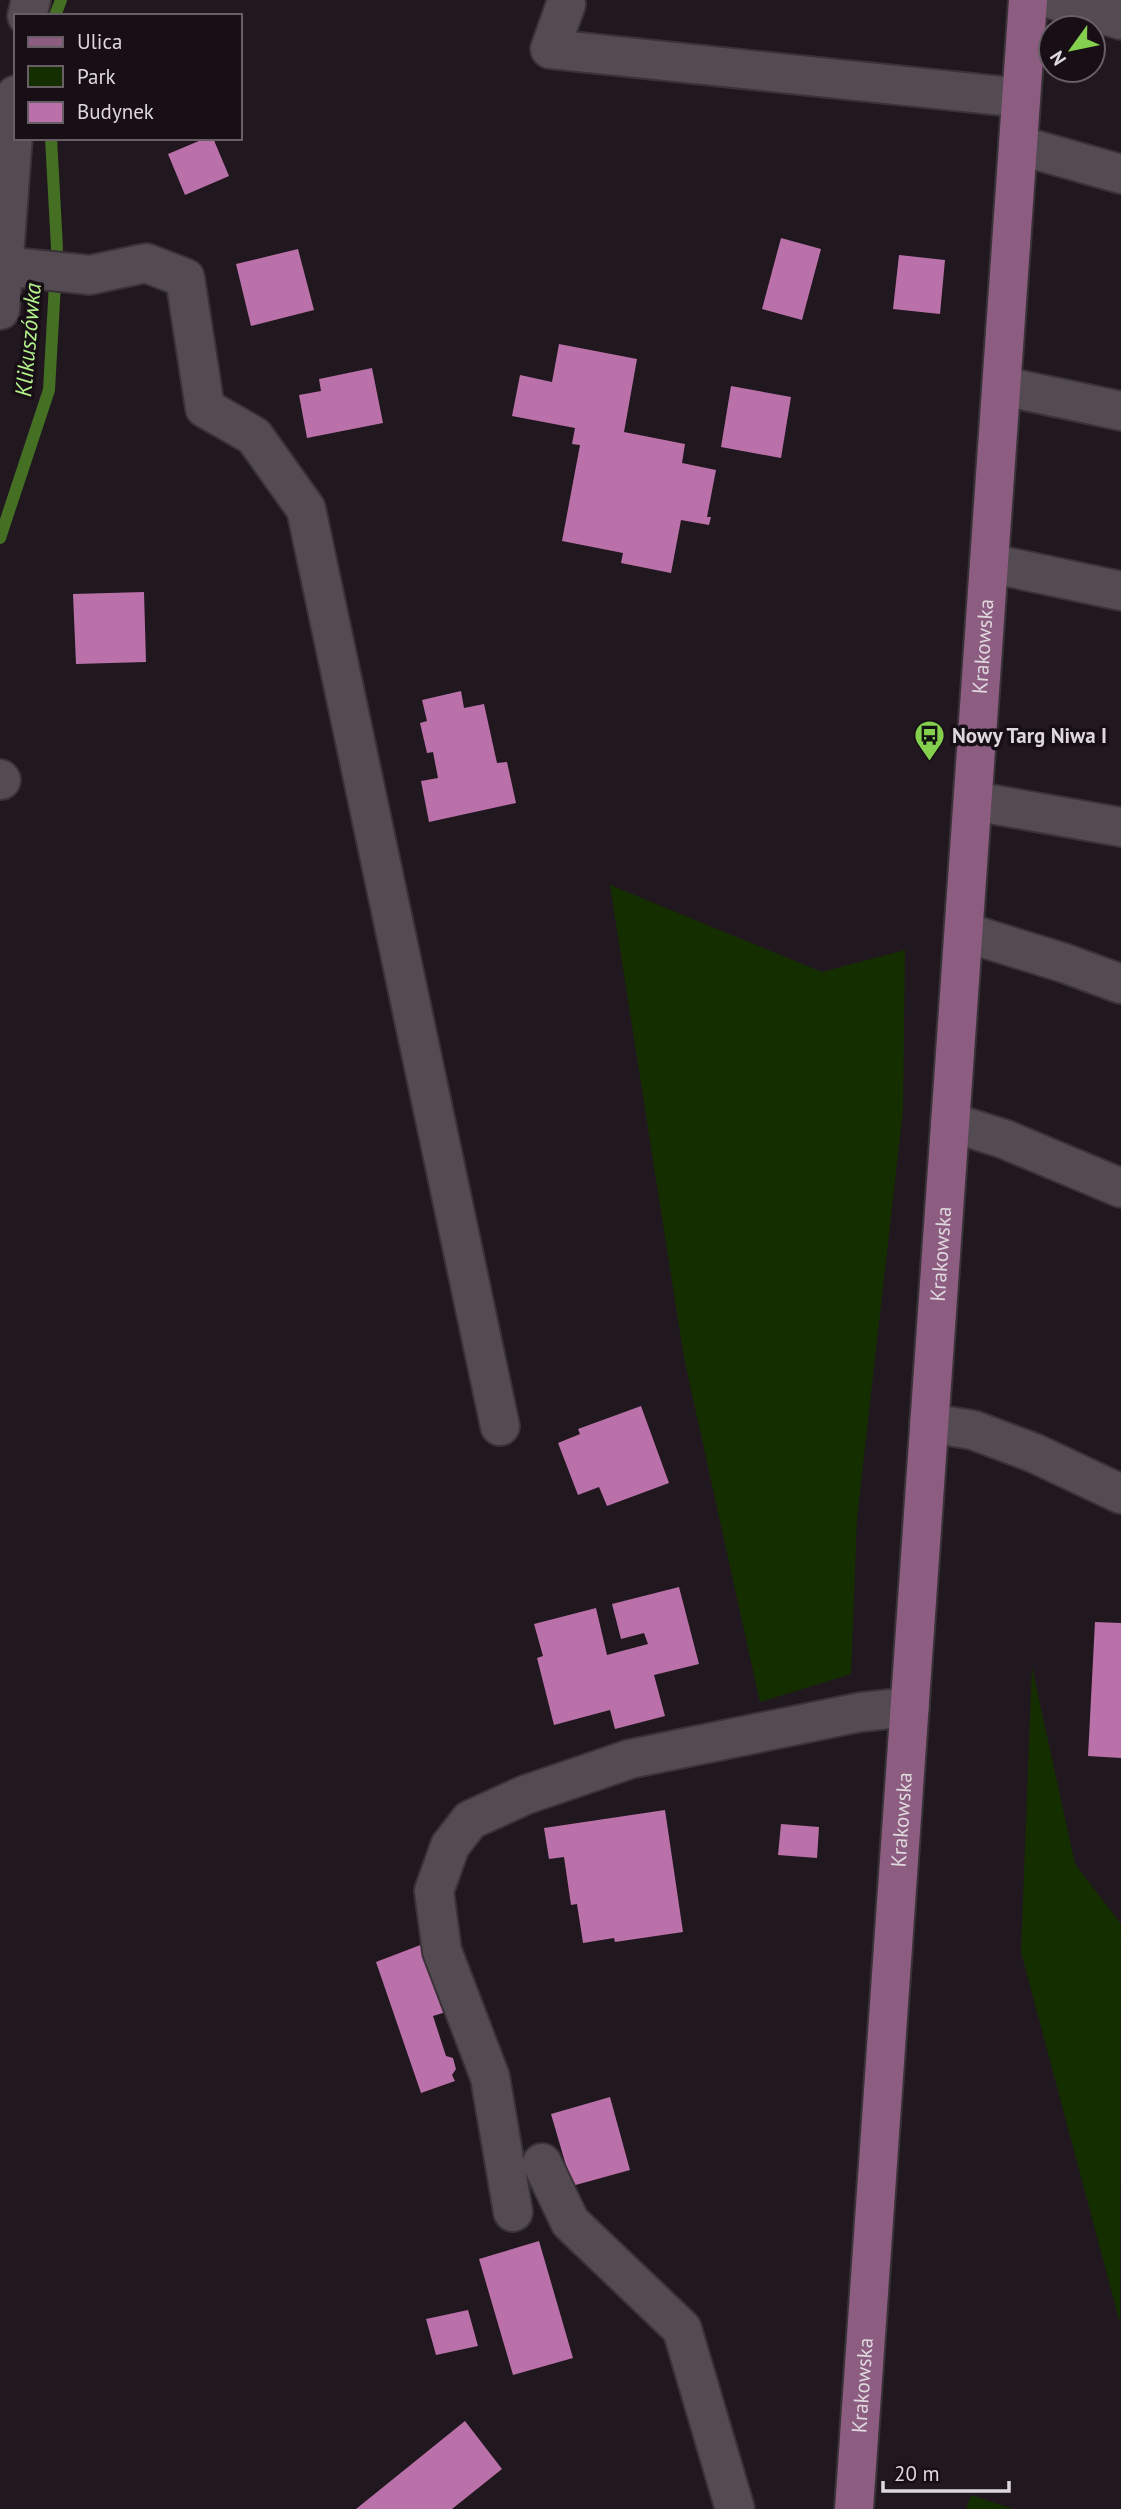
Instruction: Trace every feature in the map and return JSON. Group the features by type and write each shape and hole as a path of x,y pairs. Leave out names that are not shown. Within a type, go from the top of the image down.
{"main road":[{"name":"Krakowska","path":"854,2509 1028,0"}],"street":[{"path":"1054,0 1121,20"},
{"path":"566,4 550,49 1021,98"},
{"path":"0,310 19,268 17,140"},
{"path":"1018,145 1121,174"},
{"path":"19,268 90,275 146,263 185,278 205,408 254,436 306,509 500,1426"},
{"path":"1002,386 1121,411"},
{"path":"989,563 1121,591"},
{"path":"973,801 1121,827"},
{"path":"964,933 1064,963 1121,985"},
{"path":"950,1122 1004,1139 1121,1188"},
{"path":"929,1423 973,1430 1034,1453 1121,1494"},
{"path":"513,2212 490,2077 442,1951 434,1891 450,1846 470,1821 525,1795 630,1759 861,1712 910,1707"},
{"path":"542,2163 570,2222 682,2329 735,2509"}],"green space":[{"path":"610,885 822,972 905,950 903,1110 857,1518 851,1674 760,1702 684,1358"},
{"path":"1032,1667 1075,1864 1121,1924 1120,2323 1021,1952"},
{"path":"971,2495 1013,2509 966,2509"}],"building":[{"path":"201,140 214,140 229,176 185,195 168,154"},
{"path":"781,238 821,249 802,320 762,309"},
{"path":"298,249 314,310 251,326 236,264"},
{"path":"899,255 945,260 940,314 893,309"},
{"path":"559,344 637,359 624,432 685,444 682,463 716,470 707,517 711,517 709,525 681,520 671,573 621,563 623,553 562,541 580,445 572,444 575,428 512,416 520,375 552,382"},
{"path":"372,368 383,423 307,438 299,395 321,391 319,379"},
{"path":"731,386 791,397 781,458 721,447"},
{"path":"144,592 146,662 76,664 73,594"},
{"path":"461,691 464,708 484,704 497,763 507,762 516,803 429,822 421,781 438,778 433,752 427,753 420,723 427,721 422,700"},
{"path":"641,1406 669,1483 607,1506 599,1487 578,1495 558,1443 580,1434 578,1429"},
{"path":"679,1587 699,1664 654,1675 665,1716 615,1729 610,1710 554,1725 537,1658 543,1656 534,1624 596,1608 607,1655 648,1644 644,1633 621,1639 612,1604"},
{"path":"1095,1622 1121,1623 1121,1758 1088,1756"},
{"path":"665,1810 683,1932 615,1942 614,1938 583,1943 577,1904 571,1905 564,1857 549,1859 544,1828"},
{"path":"781,1824 819,1827 817,1858 778,1855"},
{"path":"423,1944 446,2012 433,2016 446,2056 453,2058 456,2069 452,2075 455,2081 421,2093 376,1962"},
{"path":"610,2097 630,2170 572,2186 551,2114"},
{"path":"539,2241 573,2358 513,2375 479,2259"},
{"path":"468,2310 478,2346 436,2355 426,2319"},
{"path":"465,2421 502,2469 452,2509 356,2509"}],"waterway":[{"name":"Klikuszówka","path":"56,14 61,0"},
{"name":"Klikuszówka","path":"0,538 49,390 57,248 51,140"}],"place":[{"name":"Nowy Targ Niwa I","path":"929,763"}]}
